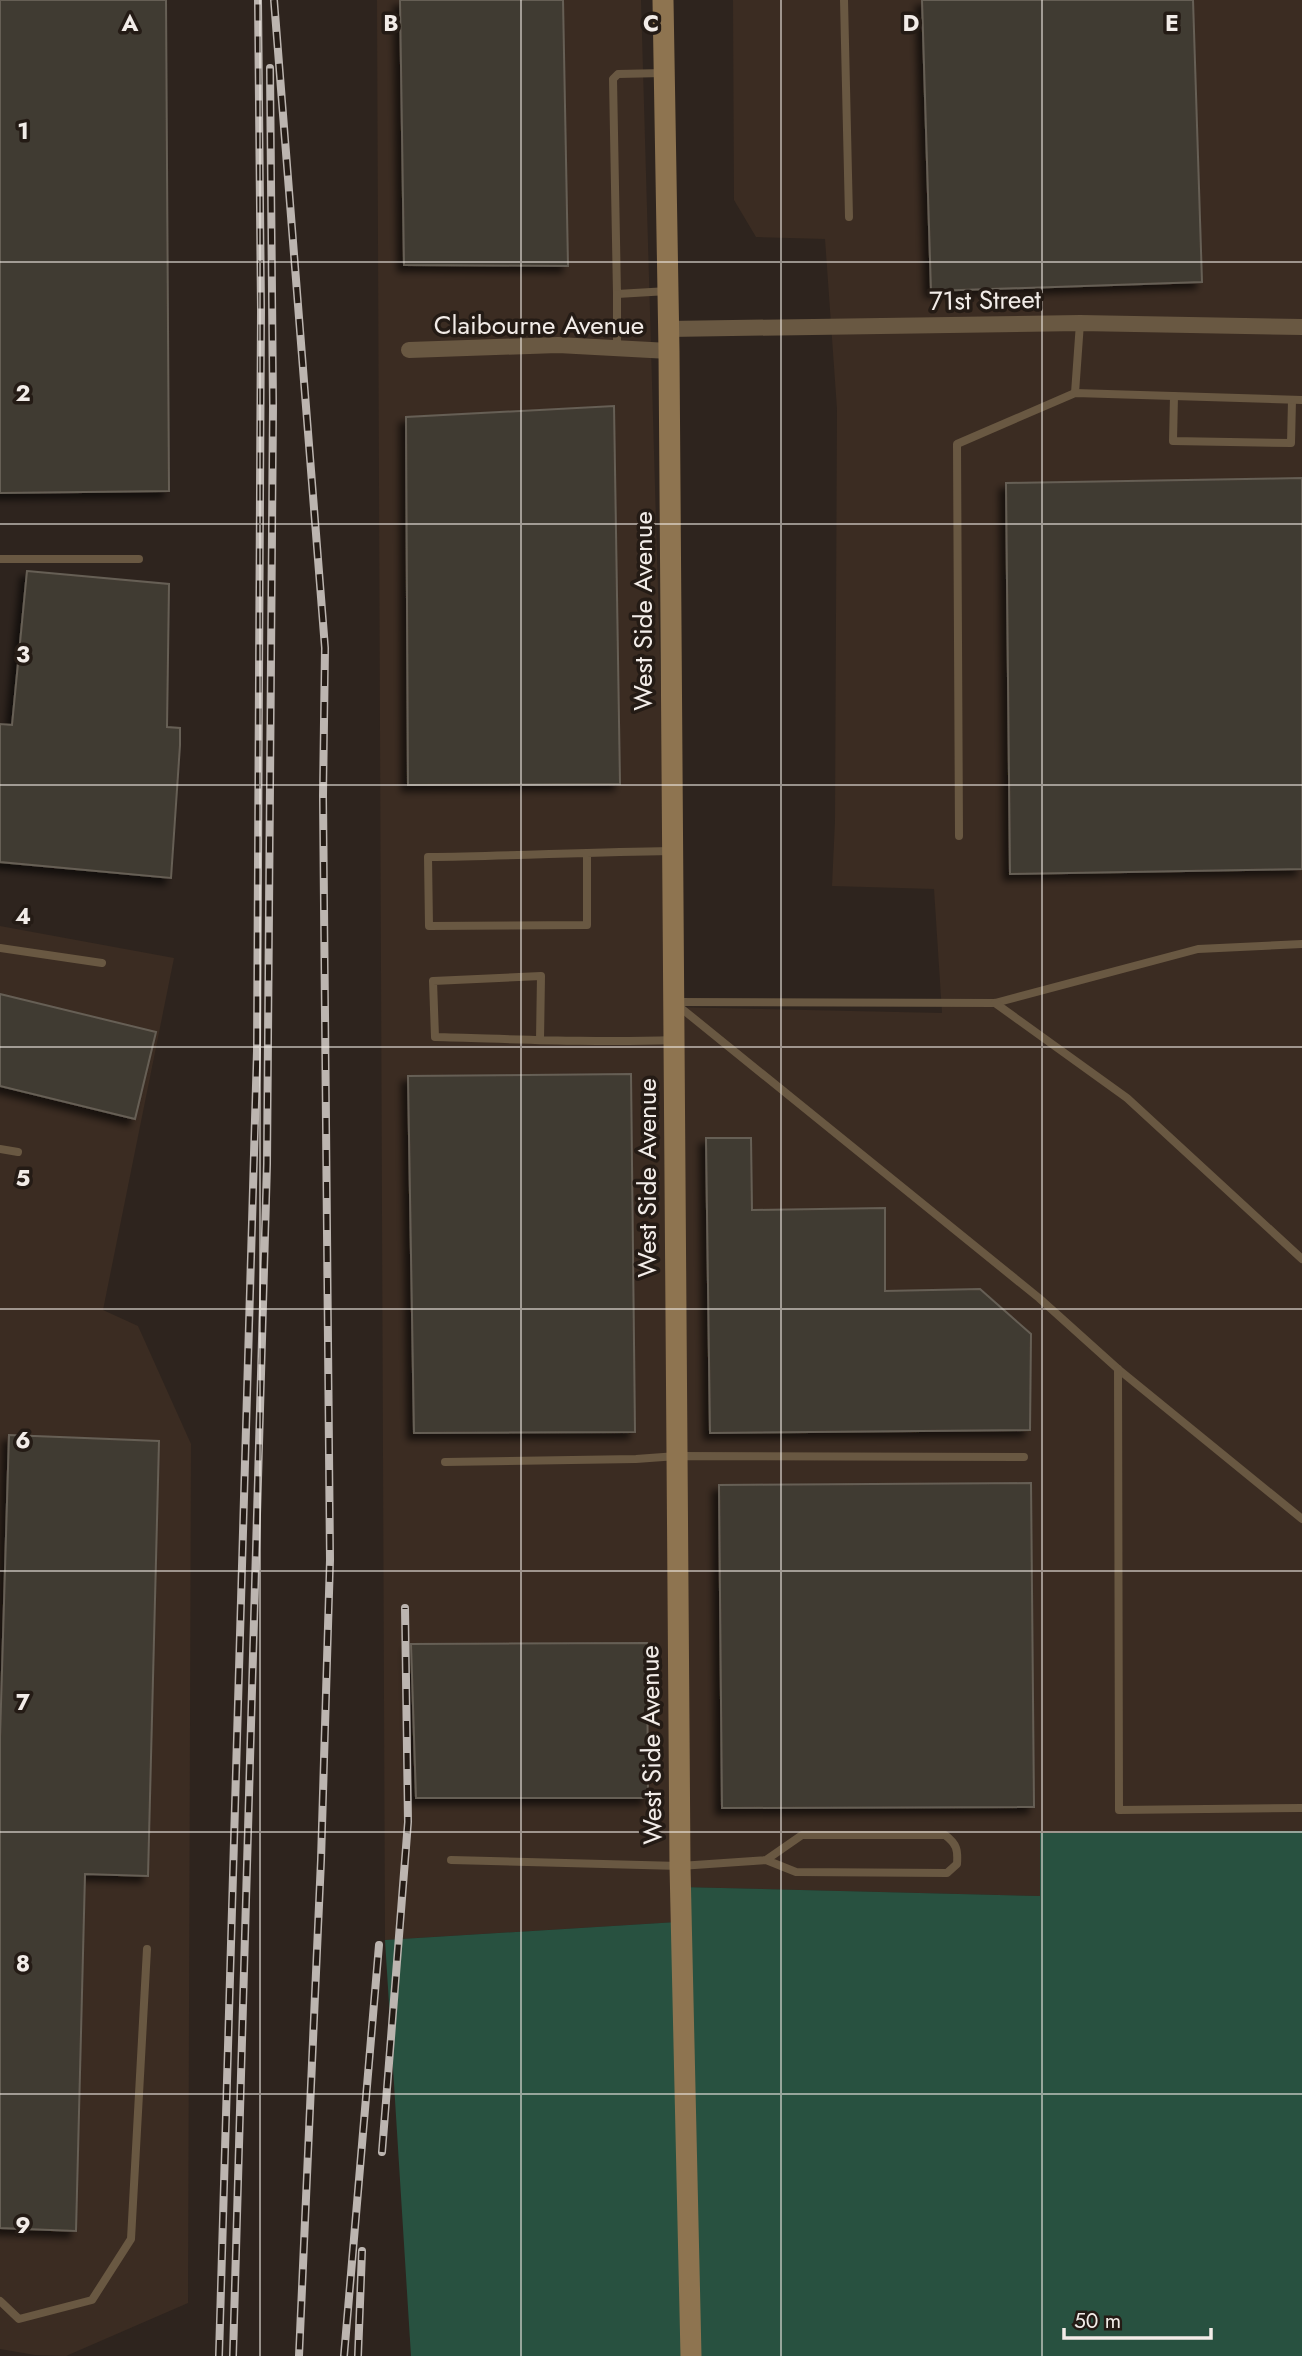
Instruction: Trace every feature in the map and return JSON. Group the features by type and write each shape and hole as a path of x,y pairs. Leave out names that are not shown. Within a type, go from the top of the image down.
{"street":[{"name":"West Side Avenue","path":"663,0 669,351 680,1866 691,2356"},
{"name":"71st Street","path":"668,329 1080,323 1302,327"},
{"name":"Claibourne Avenue","path":"409,350 558,345 669,351"}],"lane":[{"path":"844,0 849,217"},
{"path":"617,349 613,79 618,75 664,73"},
{"path":"617,294 668,291"},
{"path":"1075,393 1080,323"},
{"path":"959,836 957,444 1075,393 1302,400"},
{"path":"1174,396 1173,441 1291,443 1292,400"},
{"path":"0,559 139,559"},
{"path":"587,853 587,925 429,926 428,857 587,853 673,851"},
{"path":"674,1002 995,1003 1198,949 1302,944"},
{"path":"0,948 102,962"},
{"path":"540,1040 541,976 433,981 435,1037 540,1040 630,1042 674,1040"},
{"path":"674,1002 1040,1298 1118,1369 1302,1519"},
{"path":"995,1003 1127,1098 1302,1259"},
{"path":"0,1149 18,1153"},
{"path":"1118,1369 1119,1810 1302,1808"},
{"path":"445,1462 636,1460 677,1457 1024,1457"},
{"path":"451,1860 680,1866 766,1860 796,1872 947,1873 957,1864 958,1850 953,1841 945,1835 802,1835 766,1860"},
{"path":"0,2301 19,2319 92,2300 131,2239 147,1949"}],"shaded area":[{"path":"377,0 641,0 670,1007 942,1013 934,889 832,886 835,821 837,409 825,239 756,237 734,200 733,0 1302,0 1302,1831 1040,1833 1040,1896 680,1887 678,1922 385,1940"},
{"path":"0,926 174,958 103,1310 138,1326 191,1444 188,2303 66,2356 35,2355 0,2349"}],"green space":[{"path":"1302,1831 1302,2356 411,2356 385,1940 677,1922 680,1887 1040,1896 1040,1833"}],"building":[{"path":"0,0 166,0 169,491 0,493"},
{"path":"400,0 563,0 568,266 404,265"},
{"path":"922,0 1193,0 1202,282 931,291"},
{"path":"614,406 620,784 408,785 406,417"},
{"path":"1302,478 1302,869 1010,874 1006,483"},
{"path":"27,571 169,584 167,727 180,728 171,878 0,862 0,724 12,725"},
{"path":"0,994 156,1032 135,1119 0,1086"},
{"path":"631,1074 635,1432 414,1433 408,1076"},
{"path":"706,1138 751,1138 752,1210 885,1208 885,1291 980,1289 1031,1334 1030,1430 710,1433"},
{"path":"9,1435 159,1441 148,1876 85,1874 76,2231 0,2228 0,1738"},
{"path":"1031,1483 1034,1807 722,1808 719,1485"},
{"path":"647,1643 648,1798 416,1798 411,1644"}],"railway":[{"path":"219,2356 257,1051 261,310 258,0"},
{"path":"274,0 325,648 323,796 330,1560 321,1860 299,2356"},
{"path":"233,2356 267,1164 273,406 270,68"},
{"path":"382,2152 408,1822 405,1608"},
{"path":"344,2356 379,1945"},
{"path":"358,2356 362,2251"}]}
